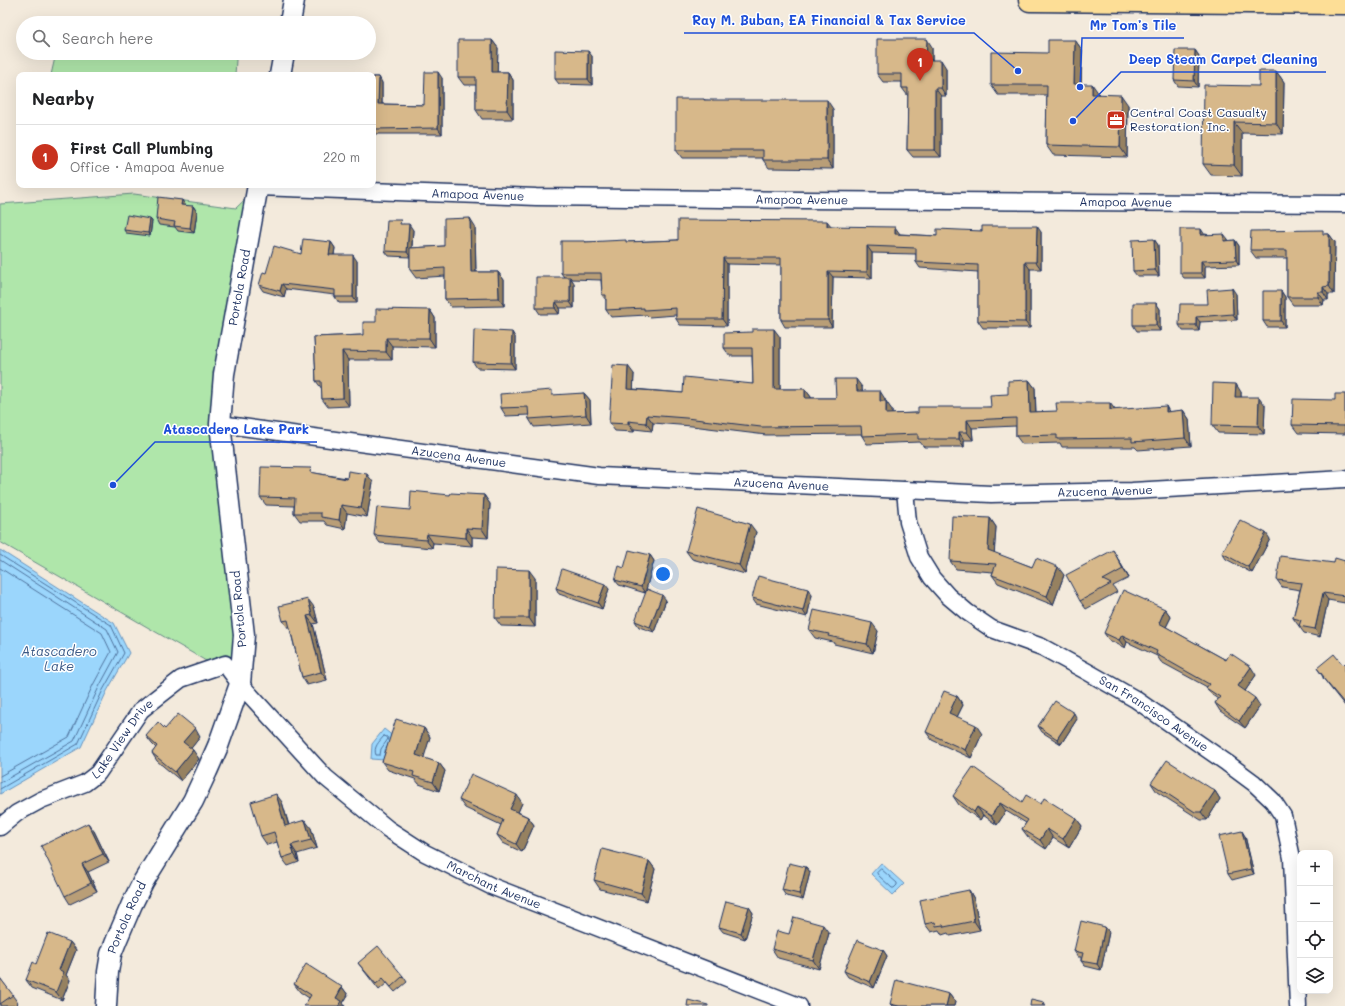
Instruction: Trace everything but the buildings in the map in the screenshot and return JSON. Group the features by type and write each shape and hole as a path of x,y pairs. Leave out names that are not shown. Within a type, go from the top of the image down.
{"main road":[{"path":"1030,0 1345,2"}],"street":[{"path":"291,16 294,0"},
{"path":"281,72 283,60"},
{"name":"Portola Road","path":"106,1006 108,972 111,954 117,939 143,882 193,801 218,746 240,684 244,635 220,424 224,374 258,188"},
{"name":"Amapoa Avenue","path":"309,188 536,197 1345,204"},
{"name":"Azucena Avenue","path":"220,424 599,476 991,494 1132,491 1345,479"},
{"name":"San Francisco Avenue","path":"905,490 908,522 920,557 932,578 948,596 967,612 992,629 1042,647 1134,699 1227,763 1254,783 1273,801 1283,816 1292,858 1298,1006"},
{"name":"Lake View Drive","path":"0,827 17,813 41,800 85,783 98,773 141,710 181,679 225,664 240,684"},
{"name":"Marchant Avenue","path":"240,684 324,777 388,829 425,853 491,886 799,1006"}],"green space":[{"path":"54,60 236,60 235,72 52,72"},
{"path":"258,188 217,428 239,680 0,542 0,204 134,194 236,208"}],"water":[{"name":"Atascadero Lake","path":"0,550 114,623 129,653 107,691 81,747 0,794"},
{"path":"384,729 394,737 385,750 384,760 371,759 372,744"},
{"path":"881,863 904,884 893,895 871,874"}],"place":[{"name":"Ray M. Buban, EA Financial & Tax Service","path":"1018,71"},
{"name":"First Call Plumbing","path":"920,81"},
{"name":"Mr Tom’s Tile","path":"1080,87"},
{"name":"Central Coast Casualty Restoration, Inc.","path":"1116,120"},
{"name":"Deep Steam Carpet Cleaning","path":"1073,121"},
{"name":"Atascadero Lake Park","path":"113,485"}]}
